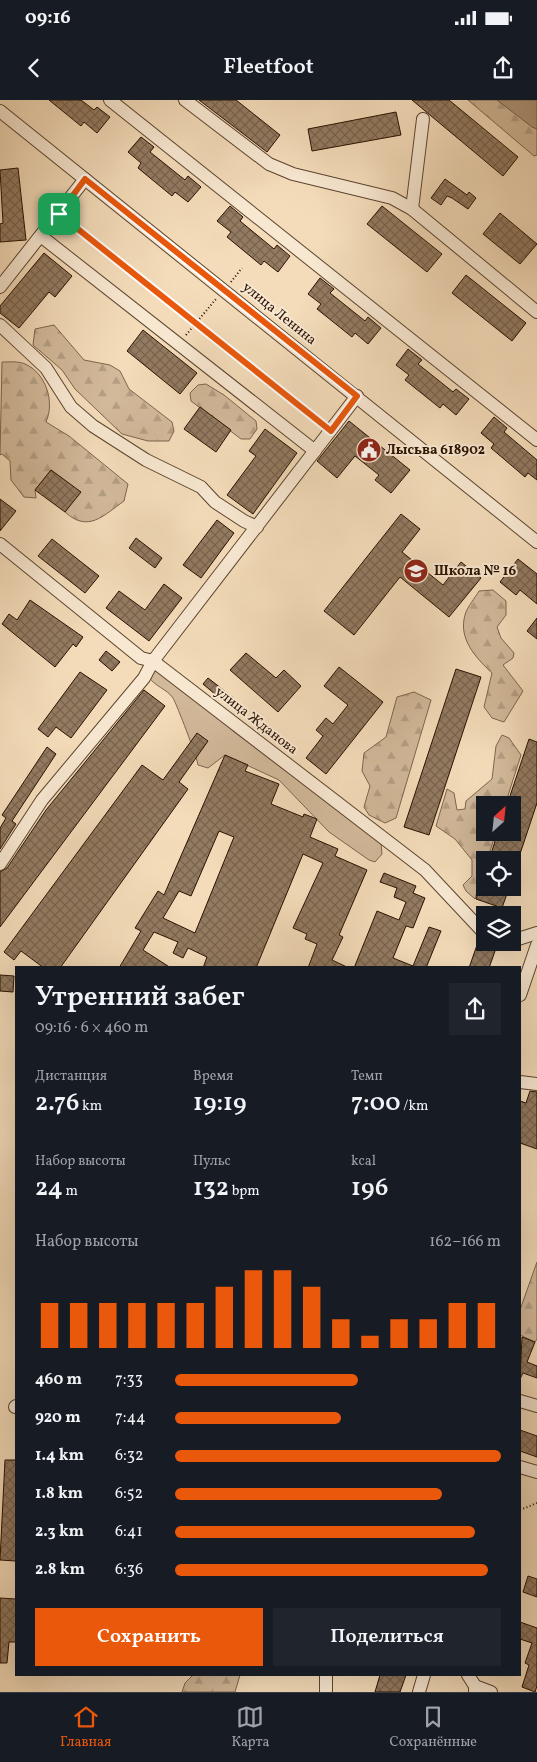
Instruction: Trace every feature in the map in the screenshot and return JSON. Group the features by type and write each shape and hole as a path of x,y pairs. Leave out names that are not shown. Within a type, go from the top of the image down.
{"street":[{"path":"110,100 537,440"},
{"path":"186,100 269,164 294,174 392,198 412,209 537,312"},
{"name":"улица Ленина","path":"0,111 537,542"},
{"path":"412,209 423,119"},
{"path":"0,287 42,237 85,179"},
{"path":"42,237 316,451"},
{"path":"0,325 46,368 71,407 93,426 146,460 201,487 215,502 257,527"},
{"path":"0,864 42,800 144,678 153,661 357,396"},
{"name":"улица Жданова","path":"0,544 141,658 153,661 425,870 476,924"},
{"path":"521,938 537,933"},
{"path":"521,992 537,945"},
{"path":"521,1082 537,1084"},
{"path":"521,1401 537,1406"},
{"path":"521,1467 537,1472"},
{"path":"326,1676 326,1692"},
{"path":"419,1692 424,1676"},
{"path":"473,1684 491,1692"}],"path":[{"path":"59,214 331,431"},
{"path":"178,344 242,268"},
{"path":"521,1510 537,1503"}],"green space":[{"path":"468,100 497,100 537,129 537,155 534,156"},
{"path":"54,325 84,360 110,365 120,371 129,389 172,422 174,431 169,441 148,441 122,434 75,389 62,370 33,345 35,329"},
{"path":"2,362 23,363 38,374 47,389 49,397 49,414 46,422 69,436 128,484 124,501 95,520 88,522 73,518 65,512 80,492 51,470 35,490 36,498 24,497 11,480 10,461 2,454 0,455"},
{"path":"206,384 224,395 256,421 257,429 250,439 241,439 191,401 190,393 198,385"},
{"path":"493,590 506,601 506,615 497,627 501,638 514,653 513,658 503,665 523,691 504,722 492,718 484,707 492,673 470,647 466,640 463,624 466,612 479,591"},
{"path":"158,670 176,682 180,690 203,703 233,731 381,843 382,854 375,862 369,860 329,832 279,780 225,755 208,768 198,765 187,731 173,698 149,677 151,672"},
{"path":"414,692 431,700 396,818 385,823 369,815 364,807 370,786 362,771 364,753 386,737 397,697"},
{"path":"502,735 509,738 521,755 508,796 476,796 476,841 493,841 490,851 476,851 475,899 466,891 463,885 472,876 472,860 455,839 436,826 447,789 454,793 457,810 465,809 466,801 492,779 496,746"},
{"path":"537,1262 537,1339 535,1342 521,1335 521,1307"},
{"path":"192,1676 240,1676 235,1692 182,1692 185,1683"}],"shaded area":[{"path":"497,100 537,100 537,129 532,127"}],"building":[{"path":"49,100 81,100 94,110 97,107 110,117 97,133 84,122 81,126"},
{"path":"199,100 236,100 280,135 267,152"},
{"path":"412,100 449,100 518,157 503,176"},
{"path":"396,112 401,135 312,151 308,129"},
{"path":"141,137 154,147 150,152 185,180 188,176 201,187 188,202 175,192 172,196 138,168 141,163 128,152"},
{"path":"18,168 26,240 0,242 0,224 3,223 0,170"},
{"path":"445,179 467,195 469,192 476,198 468,209 447,196 441,205 431,198"},
{"path":"230,206 243,217 240,221 274,249 277,245 290,256 278,272 264,261 261,265 227,237 231,232 217,221"},
{"path":"382,206 442,254 427,272 367,224"},
{"path":"500,213 537,244 520,264 483,234"},
{"path":"44,253 72,276 55,297 49,292 19,328 0,313 0,306"},
{"path":"466,275 526,323 512,341 452,293"},
{"path":"320,278 334,289 330,293 365,321 368,317 381,328 368,344 355,333 352,337 317,309 321,304 308,294"},
{"path":"143,330 197,373 180,394 127,351"},
{"path":"408,349 422,360 418,364 453,392 456,389 469,399 456,415 443,404 440,408 405,380 409,375 396,365"},
{"path":"200,407 231,430 216,452 184,429"},
{"path":"494,417 507,428 504,432 537,460 537,480 528,473 525,477 491,448 494,444 481,433"},
{"path":"349,421 410,470 391,493 375,480 379,475 355,456 337,478 317,461"},
{"path":"265,429 297,453 253,514 227,495 256,456 249,451"},
{"path":"51,470 81,492 65,512 35,490"},
{"path":"0,499 16,511 0,531"},
{"path":"401,514 420,529 402,552 443,585 461,562 481,578 449,617 400,577 354,635 324,611"},
{"path":"217,520 234,533 201,578 183,565"},
{"path":"136,538 162,558 155,568 129,548"},
{"path":"52,539 99,576 85,593 38,556"},
{"path":"518,559 537,574 537,604 520,590 516,595 500,582"},
{"path":"164,584 182,598 149,641 106,608 119,591 145,610"},
{"path":"30,600 83,637 76,647 73,644 55,667 2,624 9,614 17,620"},
{"path":"537,618 537,639 527,631"},
{"path":"106,651 120,662 112,671 99,660"},
{"path":"246,653 276,678 284,670 301,686 278,712 230,670"},
{"path":"339,667 383,702 326,774 306,758 323,736 316,730 326,718 333,724 348,705 324,686"},
{"path":"456,669 481,677 429,835 404,827"},
{"path":"80,672 107,690 71,738 56,727 48,737 38,729"},
{"path":"208,678 235,699 229,706 203,684"},
{"path":"144,690 165,706 0,927 0,872 7,868 46,810"},
{"path":"197,733 208,741 179,782 188,789 61,966 41,966 21,951 14,960 4,952 142,765 163,780"},
{"path":"529,739 537,742 537,803 521,851 492,851 495,841 521,841 521,796 510,796"},
{"path":"47,747 56,754 12,821 16,824 0,849 0,828 6,818 2,815"},
{"path":"225,755 248,765 245,771 279,784 271,804 303,817 304,814 317,819 310,837 338,849 335,856 367,870 339,935 343,937 332,960 345,966 309,966 317,944 305,939 307,934 293,928 323,863 303,854 257,966 204,966 207,957 188,948 183,958 173,953 178,942 154,932 143,950 168,966 120,966 141,931 135,928 158,891 164,895","holes":["219,831 234,837 195,933 163,918 179,891 191,896"]},
{"path":"384,873 416,886 413,893 425,898 413,928 406,926 393,958 413,966 355,966 377,911 399,920 406,902 394,897 397,888 380,882"},
{"path":"477,896 506,896 503,906 496,906 476,899"},
{"path":"429,927 441,931 427,966 413,966"},
{"path":"476,948 476,951 495,951 490,966 470,966"},
{"path":"0,975 14,976 13,992 0,991"},
{"path":"530,1091 537,1092 537,1149 521,1143 521,1101 526,1103"},
{"path":"522,1337 535,1342 527,1362 537,1366 537,1378 523,1373 521,1377"},
{"path":"521,1430 537,1436 537,1457 521,1451"},
{"path":"5,1460 15,1460 15,1561 0,1560"},
{"path":"528,1576 537,1579 537,1597 523,1592"},
{"path":"0,1598 15,1599 15,1642 9,1642 7,1663 0,1663"},
{"path":"521,1622 537,1628 537,1686 535,1692 522,1687 529,1665 525,1663 532,1643 521,1639"},
{"path":"380,1676 406,1676 400,1692 375,1692"}],"place":[{"name":"Лысьва 618902","path":"369,450"},
{"name":"Школа № 16","path":"416,571"}],"route":[{"path":"85,179 357,396 331,431 59,214 85,179"}]}
